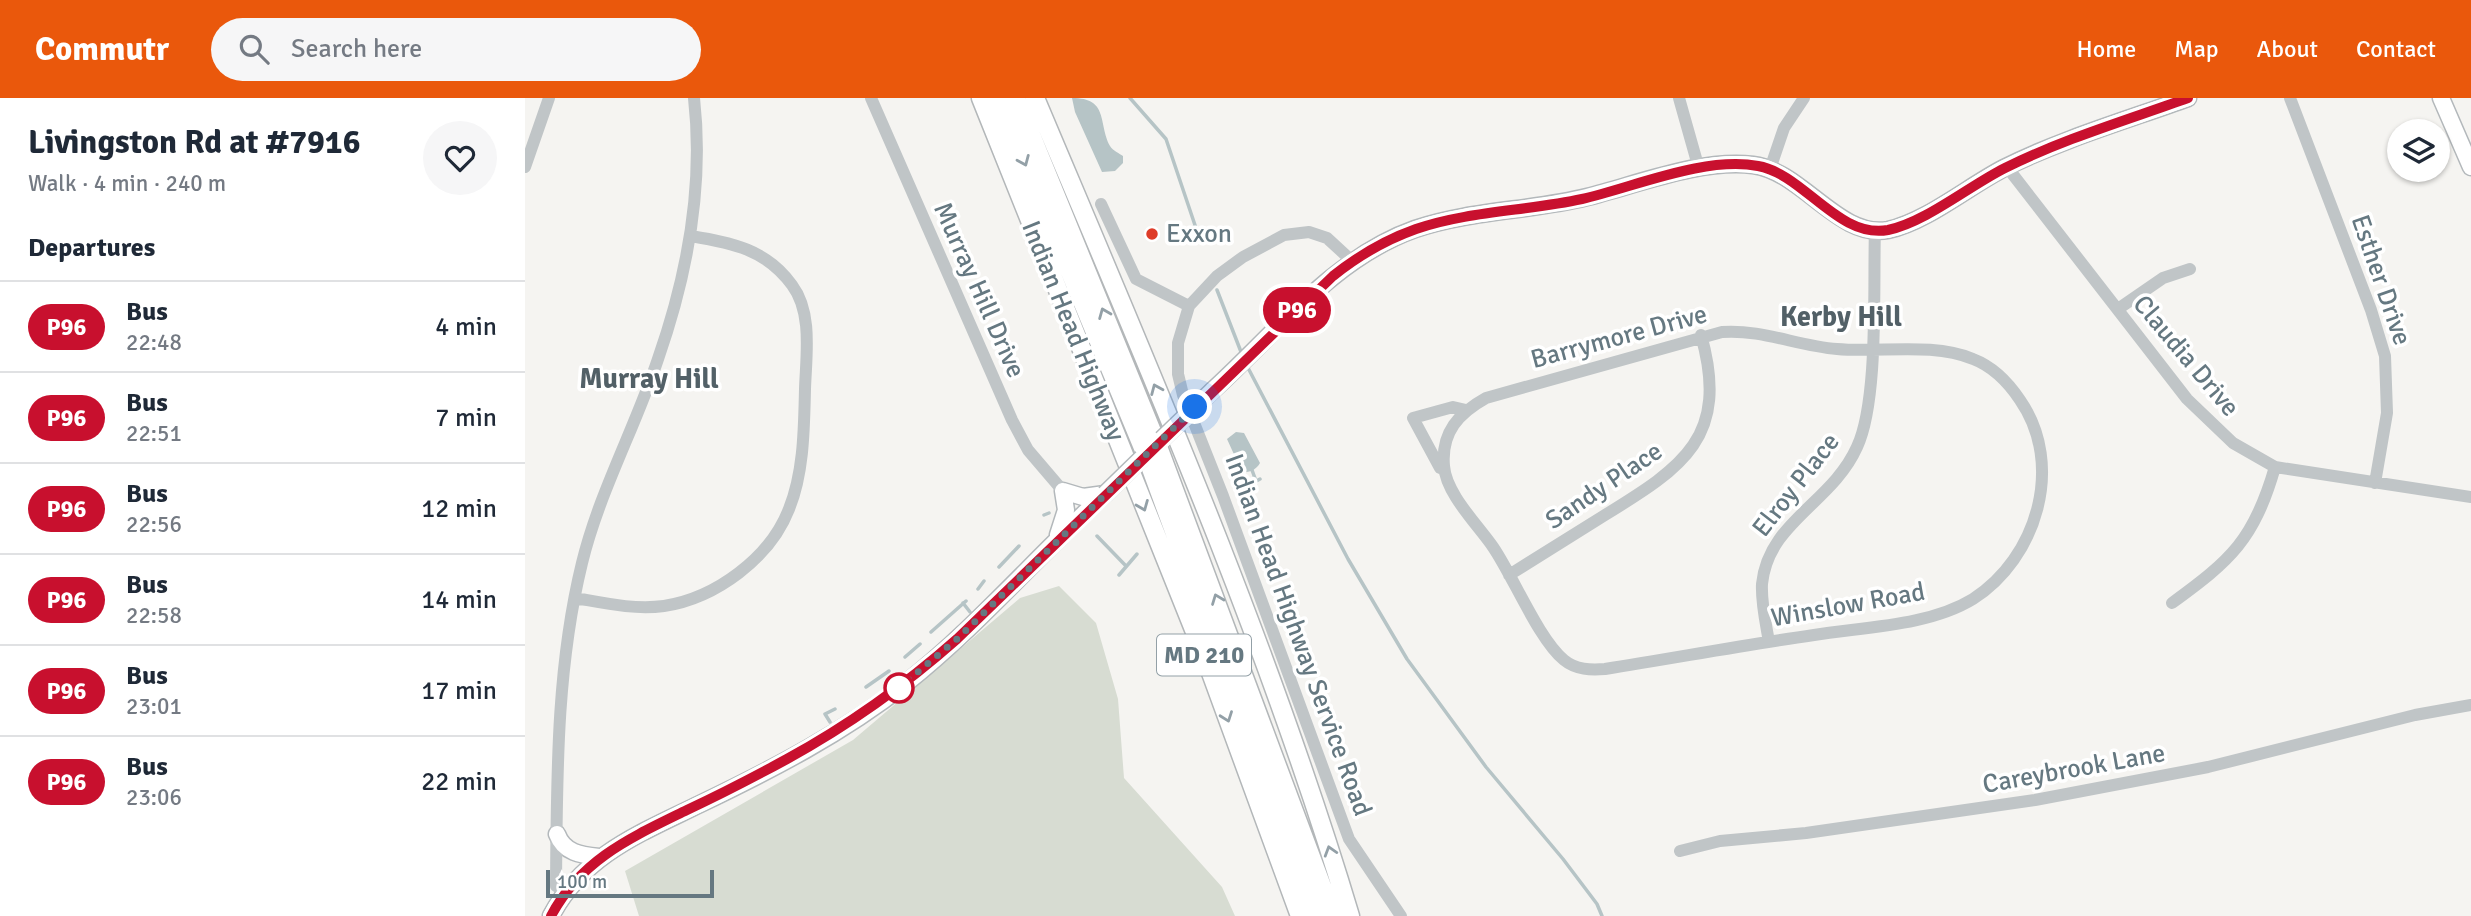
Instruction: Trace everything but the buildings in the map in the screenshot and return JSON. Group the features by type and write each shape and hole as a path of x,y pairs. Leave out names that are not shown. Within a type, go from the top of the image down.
{"highway":[{"name":"Indian Head Highway","path":"981,98 1207,662 1300,916"},
{"path":"998,98 1152,449 1316,916"},
{"path":"1016,98 1333,916"},
{"name":"Indian Head Highway","path":"1035,98 1182,452 1251,631 1328,843 1350,916"}],"main road":[{"path":"551,916 565,891 599,857 629,838 786,760 858,718 930,663 1259,347 1352,261 1387,240 1417,229 1582,199 1699,169 1736,164 1770,169 1847,221 1884,230 1907,223 2007,167 2188,98"},
{"path":"2442,99 2471,167"},
{"path":"1056,541 1066,510 1063,491 1083,497 1105,494"},
{"path":"557,834 561,844 575,854 599,857"}],"street":[{"path":"525,167 549,98"},
{"path":"565,891 557,886 563,669 582,561 658,360 691,236 697,158 694,98"},
{"name":"Murray Hill Drive","path":"871,98 1012,420 1028,450 1063,491"},
{"path":"1679,98 1699,169"},
{"path":"1770,169 1784,128 1804,98"},
{"name":"Esther Drive","path":"2290,98 2362,285 2385,356 2388,403 2375,483"},
{"name":"Claudia Drive","path":"2007,167 2202,417 2233,443 2275,467 2471,497"},
{"path":"1101,204 1136,279 1189,306"},
{"name":"Elroy Place","path":"1769,642 1762,593 1769,556 1775,541 1820,500 1857,447 1867,416 1875,229"},
{"name":"Indian Head Highway Service Road","path":"1352,261 1336,244 1318,234 1295,232 1284,235 1217,276 1189,306 1178,343 1178,374 1183,395 1349,839 1401,916"},
{"path":"575,598 638,607 664,606 700,596 737,574 766,548 793,500 800,466 805,409 806,340 801,301 780,270 757,253 736,244 691,236"},
{"path":"2118,309 2163,278 2190,269"},
{"name":"Barrymore Drive","path":"1413,418 1453,407 1466,410 1510,391 1639,356 1701,335 1735,332 1823,348 1871,350"},
{"name":"Sandy Place","path":"1509,575 1656,484 1685,458 1704,421 1710,388 1701,335"},
{"name":"Winslow Road","path":"1413,418 1469,517 1493,547 1556,650 1565,661 1578,667 1605,669 1916,618 1961,605 1983,591 2009,568 2027,538 2037,512 2042,471 2035,430 2024,404 2001,376 1974,359 1954,354 1871,350"},
{"path":"1444,469 1449,433 1466,410"},
{"path":"2172,603 2220,568 2238,548 2258,515 2275,467"},
{"name":"Careybrook Lane","path":"1680,851 1720,841 1805,833 2035,800 2208,767 2415,715 2471,705"}],"shaded area":[{"path":"1072,98 1084,99 1097,107 1110,146 1123,156 1123,163 1115,171 1102,172 1075,112"},
{"path":"1236,432 1244,433 1260,463 1250,471 1242,472 1227,439"},
{"path":"1059,586 1096,623 1118,699 1124,778 1222,887 1235,916 639,916 625,871 853,740 1020,598"}],"waterway":[{"path":"1130,98 1166,139 1200,240"},
{"path":"1217,290 1243,357"},
{"path":"1246,364 1348,559 1407,659 1486,767 1563,859 1597,904 1602,916"},
{"path":"1252,470 1256,481"},
{"path":"1249,485 1260,479"},
{"path":"1044,515 1049,513"},
{"path":"1097,536 1126,566"},
{"path":"999,567 1019,546"},
{"path":"1119,575 1137,554"},
{"path":"978,589 984,581"},
{"path":"931,632 966,601"},
{"path":"963,603 970,612"},
{"path":"905,657 920,644"},
{"path":"866,687 889,671"},
{"path":"830,722 825,714 835,709"}],"bus line":[{"name":"P96","path":"551,916 565,891 594,861 611,848 786,760 858,718 905,684 957,639 1081,515 1333,276 1387,240 1448,221 1582,199 1699,169 1736,164 1770,169 1847,221 1863,228 1884,230 1907,223 2007,167 2188,98"}],"place":[{"name":"Exxon","path":"1152,234"}],"district":[{"name":"Kerby Hill","path":"1841,317"},
{"name":"Murray Hill","path":"649,379"}],"route":[{"path":"899,688 957,639 1081,515 1195,407"}]}
